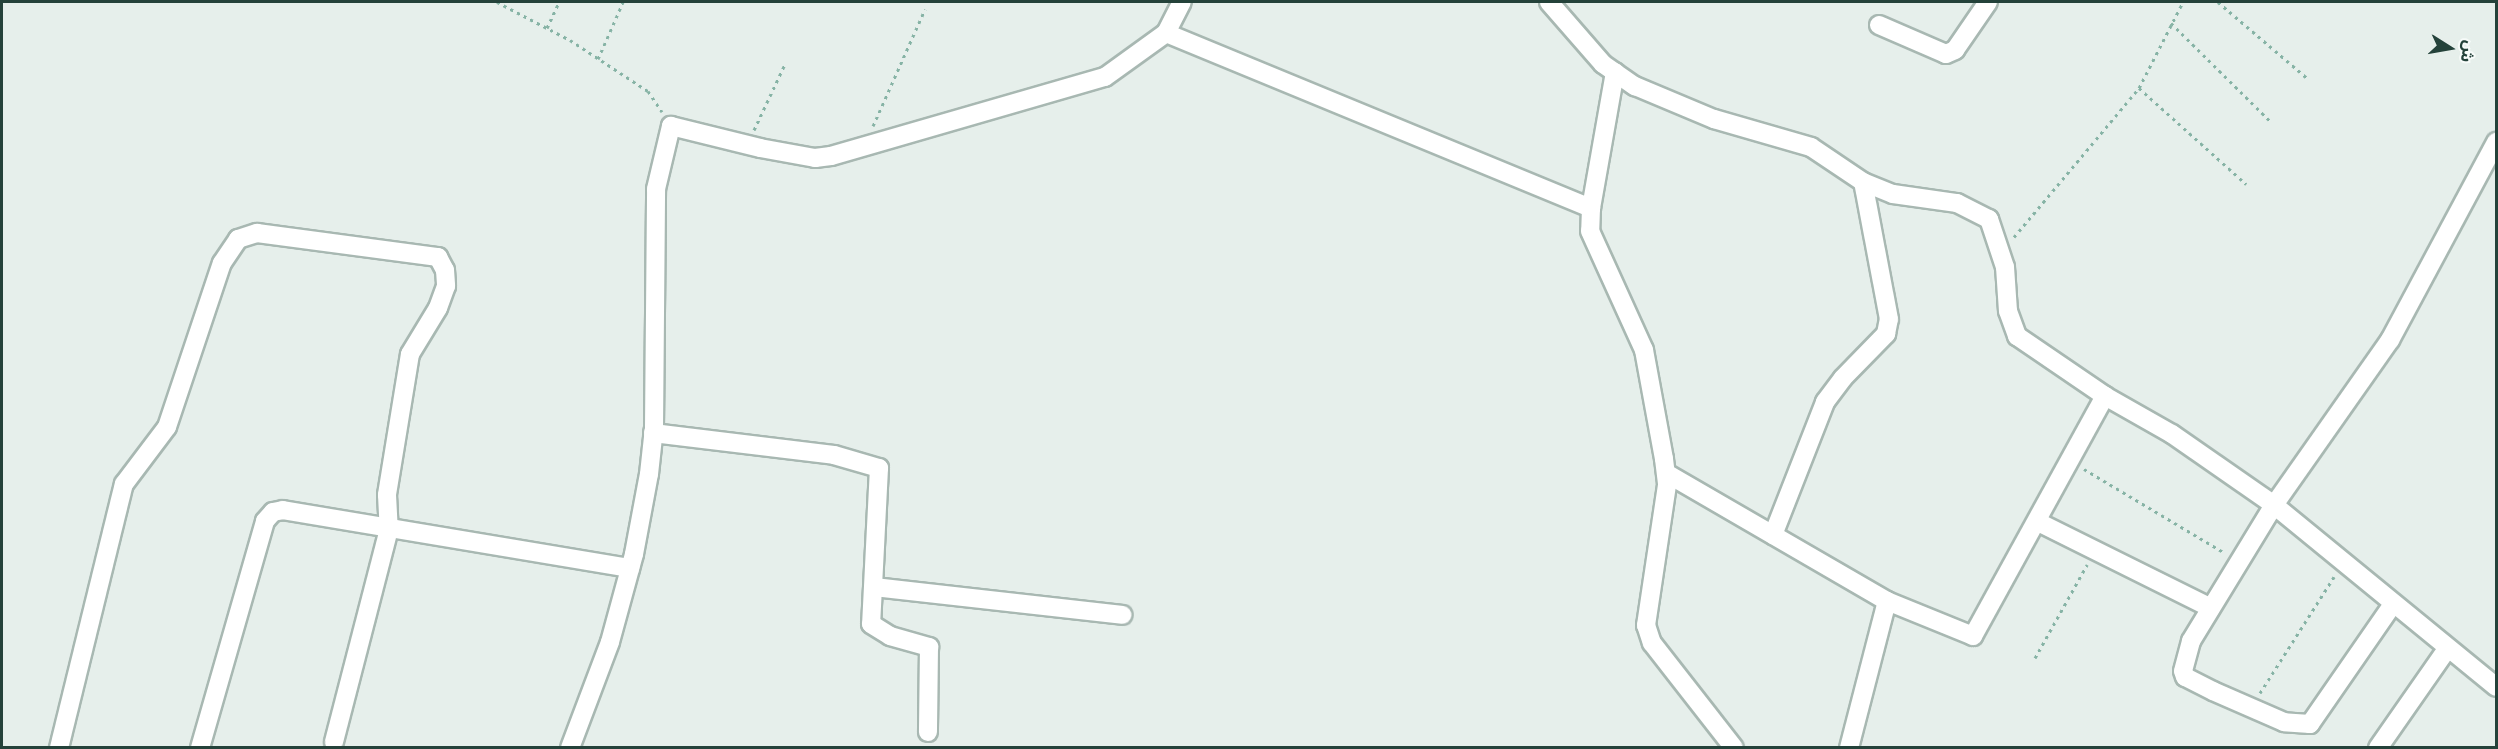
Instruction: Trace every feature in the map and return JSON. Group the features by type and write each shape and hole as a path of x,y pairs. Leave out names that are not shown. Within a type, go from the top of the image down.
{"street":[{"path":"570,747 610,642 630,567 653,433 656,189 671,126 747,145 815,158 864,147 1105,77 1166,33 1182,2"},
{"path":"1549,2 1603,64 1635,86 1714,119 1811,147 1863,182 1893,194 1958,202 1989,219 2001,252 2008,310 2017,336 2105,396 2172,434 2274,505 2496,687"},
{"path":"1879,25 1946,54 1955,50 1988,2"},
{"path":"1166,33 1591,208"},
{"path":"1615,72 1591,208 1590,231 1644,350 1666,473 1661,536 1646,626 1652,643 1734,747"},
{"path":"2393,604 2310,724 2296,726 2185,677 2183,661 2211,608 2274,505 2390,340 2496,142"},
{"path":"1773,536 1825,402 1843,378 1886,334 1889,319 1863,182"},
{"path":"59,747 124,484 167,427 222,263 238,238 257,233 438,256 445,270 446,286 438,308 410,354 387,495 389,530 334,741"},
{"path":"1666,473 1887,602 1973,636 2038,522 2105,396"},
{"path":"653,433 834,455 879,468 874,587 870,624 876,631 929,647 928,732"},
{"path":"200,747 265,521 273,512 283,510 389,530 630,567"},
{"path":"2038,522 2211,608"},
{"path":"874,587 1122,615"},
{"path":"1849,747 1887,602"},
{"path":"2378,747 2447,649"}],"path":[{"path":"497,2 547,28 648,91 671,126"},
{"path":"547,28 559,2"},
{"path":"598,59 623,2"},
{"path":"2001,252 2139,88 2183,2"},
{"path":"2218,2 2307,78"},
{"path":"864,147 925,9"},
{"path":"2171,23 2271,121"},
{"path":"747,145 785,64"},
{"path":"2139,88 2246,184"},
{"path":"2071,462 2239,562"},
{"path":"2035,658 2096,550"},
{"path":"2251,707 2344,563"}]}
